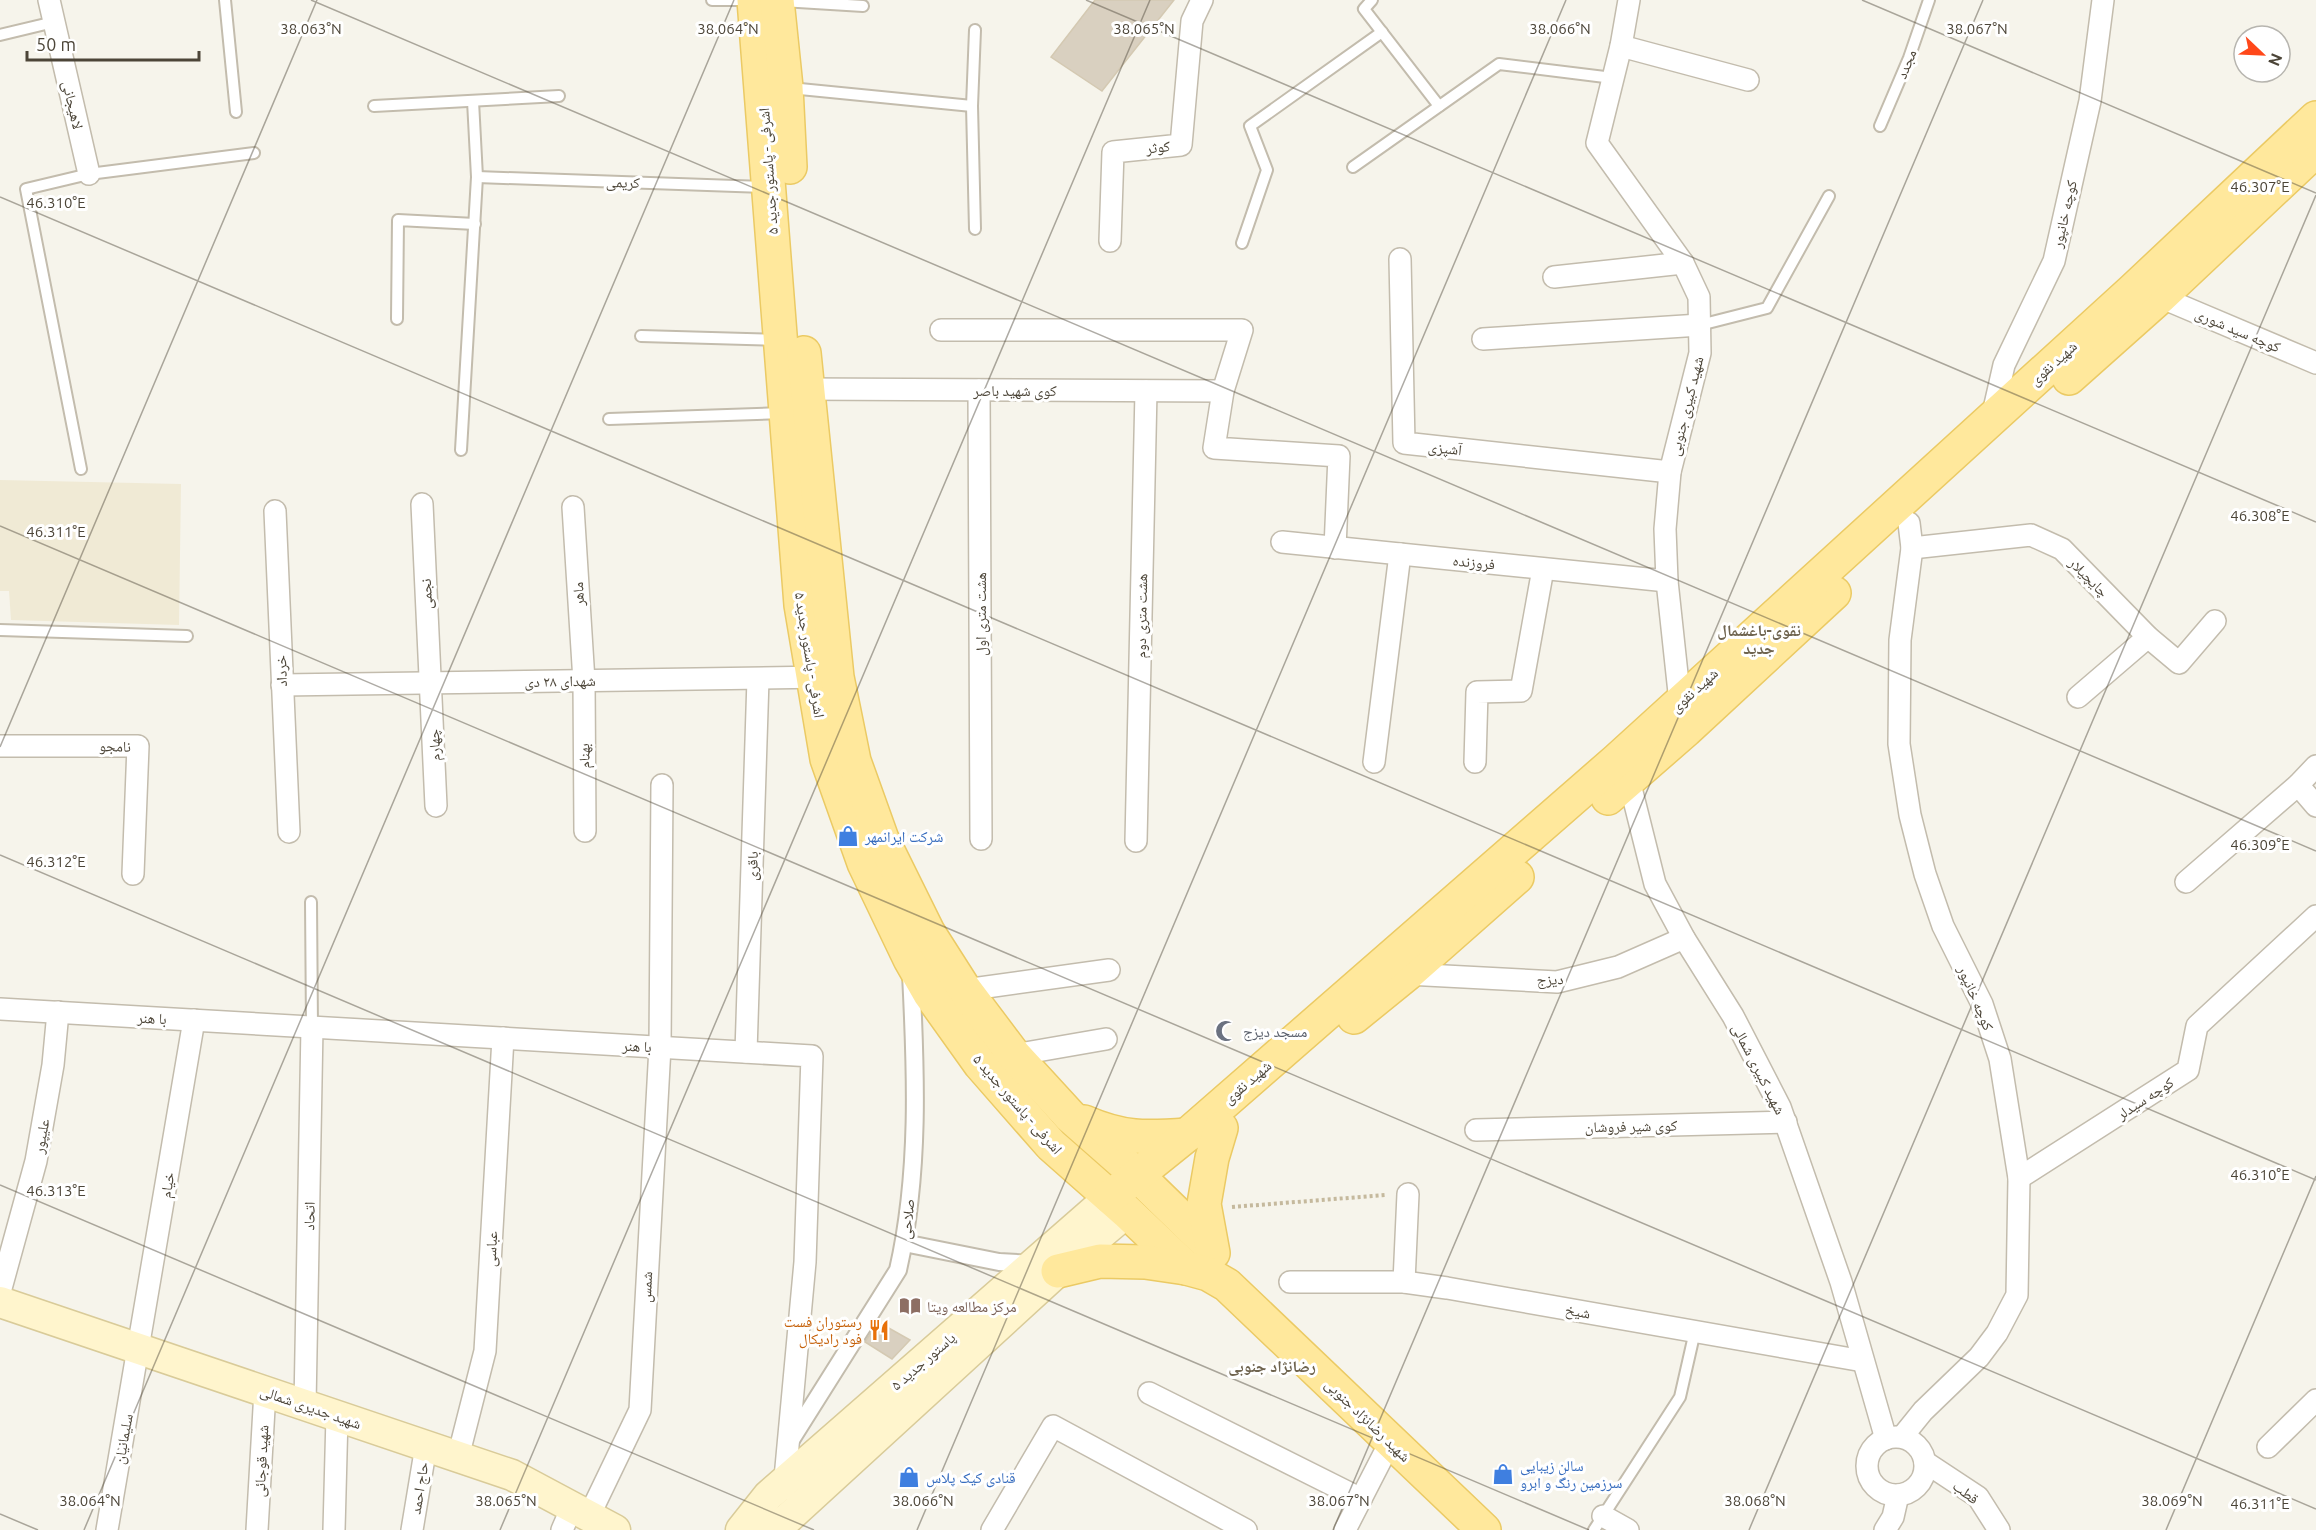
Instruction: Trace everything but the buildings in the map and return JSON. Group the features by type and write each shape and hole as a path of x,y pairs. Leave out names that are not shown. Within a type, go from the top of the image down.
{"main road":[{"name":"اشرفی - پاستور جدید ۵","path":"765,0 774,85 791,204 793,397 801,605 882,839 928,932 964,990 1014,1055 1070,1116 1144,1182"},
{"name":"اشرفی - پاستور جدید ۵","path":"774,85 770,187 781,340 793,397"},
{"name":"شهید نقوی","path":"1144,1182 1187,1134 1609,768 2133,290 2316,118"},
{"name":"شهید نقوی","path":"1118,1205 1144,1182 1221,1128 1407,974 1910,536 2316,150"},
{"name":"اشرفی - پاستور جدید ۵","path":"825,677 827,759 864,863 910,959 930,994 980,1064 1051,1145 1118,1205"},
{"path":"1070,1116 1108,1132 1141,1138 1187,1134"},
{"path":"1221,1128 1212,1158 1204,1204 1211,1247 1217,1267 1227,1285"},
{"path":"1144,1182 1211,1247"},
{"path":"1118,1205 1186,1268"},
{"name":"پاستور جدید ۵","path":"741,1530 768,1496 783,1483 1046,1268 1118,1205"},
{"path":"1046,1268 1100,1261 1145,1262 1208,1274 1227,1285"},
{"name":"پاستور جدید ۵","path":"781,1524 1046,1268"},
{"name":"شهید رضانژاد جنوبی","path":"1227,1285 1484,1530"},
{"name":"شهید جدیری شمالی","path":"0,1302 512,1475 585,1521"}],"street":[{"name":"لاهیجانی","path":"49,0 89,174"},
{"name":"کوثر","path":"1110,241 1113,152 1181,145 1192,21 1202,0"},
{"name":"شهید کبیری جنوبی","path":"1629,0 1622,46 1597,143 1683,263 1699,297 1700,353 1670,472 1665,529 1667,581 1680,702"},
{"name":"کوچه خانپور","path":"1991,418 2004,365 2054,261 2090,101 2103,0"},
{"path":"1622,46 1748,80"},
{"name":"آشپزی","path":"1400,259 1404,443 1670,472"},
{"path":"1554,277 1683,263"},
{"name":"کوچه سید شوری","path":"2160,297 2315,360"},
{"path":"1484,339 1700,326"},
{"path":"941,330 1242,330 1223,391 1214,448 1340,456 1335,548"},
{"name":"کوی شهید باصر","path":"793,397 979,390 1223,391"},
{"name":"هشت متری اول","path":"979,390 981,839"},
{"name":"هشت متری دوم","path":"1136,841 1146,391"},
{"name":"نجمی","path":"422,504 431,683"},
{"name":"ماهر","path":"573,507 584,681"},
{"name":"خرداد","path":"274,510 289,832"},
{"name":"چایچیلار","path":"1910,536 2031,535 2062,549 2148,636 2179,663 2215,621"},
{"name":"کوچه خانپور","path":"1894,1438 1979,1357 1996,1333 2017,1295 2019,1178 2000,1059 1982,1004 1943,926 1925,874 1910,815 1899,744 1900,640 1910,536"},
{"name":"فروزنده","path":"1282,542 1667,581"},
{"path":"1374,762 1400,554"},
{"path":"1474,762 1477,692 1521,691 1543,569"},
{"path":"2078,697 2148,636"},
{"name":"شهدای ۲۸ دی","path":"282,685 825,677"},
{"name":"باقری","path":"746,1052 758,679"},
{"name":"بهنام","path":"584,681 585,831"},
{"name":"چهارم","path":"431,683 436,806"},
{"name":"نامجو","path":"0,746 138,746 133,874"},
{"path":"2186,882 2298,785 2316,766"},
{"name":"شهید کبیری شمالی","path":"1629,780 1655,884 1684,938 1733,1016 1780,1107 1841,1282 1863,1361 1894,1438"},
{"name":"شمس","path":"585,1521 639,1410 660,1047 662,785"},
{"path":"2298,785 2316,806"},
{"name":"کوچه سیدلر","path":"2019,1178 2188,1070 2197,1026 2316,916"},
{"name":"دیزج","path":"1407,974 1557,982 1618,967 1684,938"},
{"name":"صلاحی","path":"787,1446 898,1270 904,1243 915,1144 910,959"},
{"path":"964,990 1109,970"},
{"name":"با هنر","path":"0,1009 812,1056 806,1262 783,1483 781,1524"},
{"name":"علیپور","path":"0,1292 36,1161 53,1065 58,1012"},
{"name":"خیام","path":"139,1349 194,1020"},
{"name":"اتحاد","path":"305,1405 312,1027"},
{"name":"عباسی","path":"458,1457 485,1352 503,1038"},
{"path":"1014,1055 1106,1039"},
{"name":"کوی شیر فروشان","path":"1476,1130 1785,1122"},
{"path":"1404,1282 1408,1194"},
{"path":"904,1243 999,1262 1046,1268"},
{"name":"شیخ","path":"1290,1282 1404,1282 1863,1361"},
{"name":"سلیمانیان","path":"107,1530 139,1349"},
{"name":"شهید قوجائی","path":"257,1530 265,1391"},
{"path":"1149,1393 1361,1498"},
{"path":"2268,1447 2316,1401"},
{"path":"334,1530 337,1416"},
{"path":"992,1530 1053,1426 1246,1530"},
{"path":"1894,1438 1916,1445 1925,1462 1921,1480 1915,1488 1898,1495 1880,1490 1873,1483 1868,1469 1870,1454 1880,1442 1894,1438"},
{"name":"حاج احمد","path":"412,1530 426,1446"},
{"path":"1345,1530 1384,1454"},
{"name":"قطب","path":"1925,1462 1978,1497 1999,1530"},
{"path":"1885,1530 1893,1517 1898,1495"},
{"path":"1598,1523 1628,1530"}],"lane":[{"path":"225,0 236,112"},
{"path":"712,0 765,0 863,6"},
{"path":"1372,0 1364,9 1439,106"},
{"name":"مجدد","path":"1880,126 1909,58 1929,0"},
{"path":"0,35 54,22"},
{"path":"975,30 972,106 975,229"},
{"path":"1242,243 1267,170 1250,126 1382,32"},
{"path":"1353,167 1499,64 1613,78"},
{"path":"774,85 972,106"},
{"path":"374,106 558,96"},
{"path":"461,450 477,177 473,101"},
{"path":"81,469 26,189 89,174 254,153"},
{"name":"کریمی","path":"477,177 770,187"},
{"path":"1700,326 1767,308 1829,196"},
{"path":"397,319 399,220 474,224"},
{"path":"641,336 781,340"},
{"path":"609,419 793,397"},
{"path":"0,630 187,636"},
{"path":"311,903 312,1027"},
{"path":"1598,1523 1680,1396 1695,1331"}],"path":[{"path":"1232,1207 1408,1194"}],"shaded area":[{"path":"0,480 181,484 179,625 11,620 9,591 0,591"}],"place":[{"name":"شرکت ایرانمهر","path":"848,836"},
{"name":"مسجد دیزج","path":"1226,1031"},
{"name":"مرکز مطالعه ویتا","path":"910,1306"},
{"name":"رستوران فست فود رادیکال","path":"879,1330"},
{"name":"سالن زیبایی سرزمین رنگ و ابرو","path":"1503,1474"},
{"name":"قنادی کیک پلاس","path":"909,1477"}],"district":[{"name":"نقوی-باغشمال جدید","path":"1759,639"},
{"name":"رضانژاد جنوبی","path":"1272,1366"}]}
